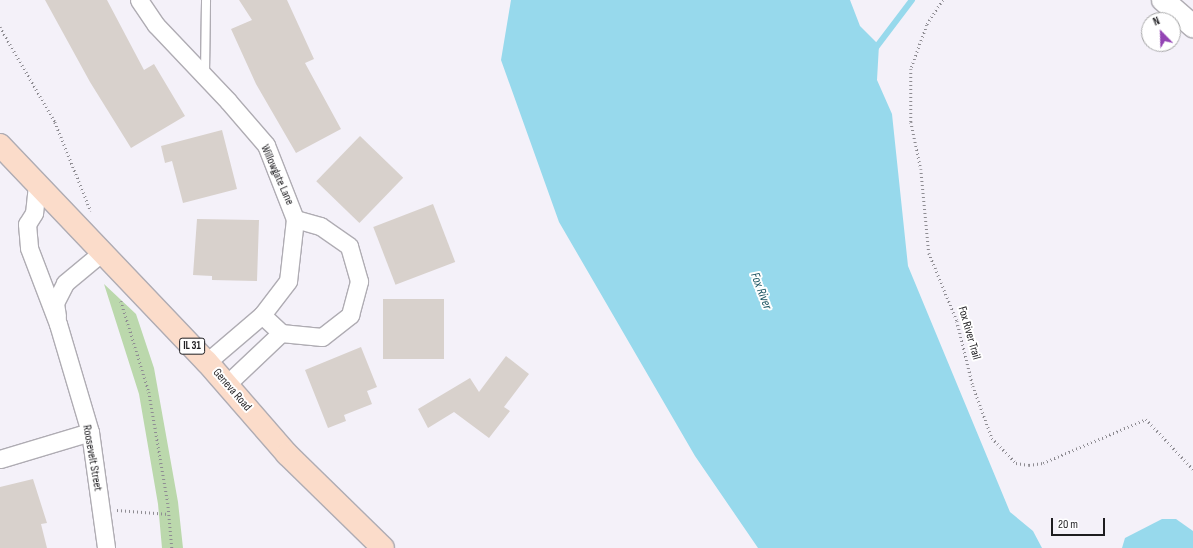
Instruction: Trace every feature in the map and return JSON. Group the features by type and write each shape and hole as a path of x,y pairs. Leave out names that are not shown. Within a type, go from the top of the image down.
{"main road":[{"path":"1163,0 1193,26"},
{"name":"Geneva Road","path":"0,144 101,253 207,362 287,454 383,548"}],"street":[{"name":"Willowgate Lane","path":"139,0 156,25 266,145 295,219 288,281 262,314 207,362"},
{"name":"Roosevelt Street","path":"37,185 34,212 27,224 29,248 58,324 90,432 106,548"},
{"path":"262,314 280,333 322,337 350,315 359,281 349,246 320,226 295,219"},
{"name":"Roosevelt Street","path":"58,324 55,303 65,283 101,253"},
{"path":"226,384 280,333"},
{"path":"0,459 90,432"}],"lane":[{"path":"205,77 206,0"}],"path":[{"name":"Fox River Trail","path":"943,0 927,25 911,69 911,122 921,170 929,253 957,321 974,386 992,438 1016,463 1029,465 1043,463 1146,419 1193,468"},
{"path":"0,27 56,122 94,219"},
{"path":"120,297 149,392 169,514 172,548"},
{"path":"101,509 169,514"}],"green space":[{"path":"104,284 136,314 154,368 178,502 183,548 162,548 158,504 139,394"}],"water":[{"name":"Fox River","path":"511,0 850,0 860,26 879,45 877,80 892,114 908,266 1010,512 1033,531 1042,548 758,548 695,456 559,222 501,60"},
{"path":"1162,519 1176,519 1193,531 1193,548 1122,548 1125,538"}],"building":[{"path":"45,0 107,0 144,70 154,64 185,116 131,148 90,82"},
{"path":"239,0 287,0 314,59 305,63 341,129 296,153 256,84 231,29 252,20"},
{"path":"222,130 237,189 183,203 172,161 165,163 161,146"},
{"path":"360,136 403,178 359,223 316,181"},
{"path":"433,204 455,262 395,285 373,227"},
{"path":"197,219 259,220 257,281 212,280 212,276 193,275"},
{"path":"383,299 444,299 444,359 383,359"},
{"path":"361,347 377,387 367,391 372,404 344,415 346,421 328,428 305,370"},
{"path":"506,356 529,374 504,407 510,411 489,438 454,412 428,428 418,409 470,378 479,392"},
{"path":"33,479 47,523 41,524 47,548 0,548 0,487"}],"waterway":[{"path":"875,49 912,0"}]}
